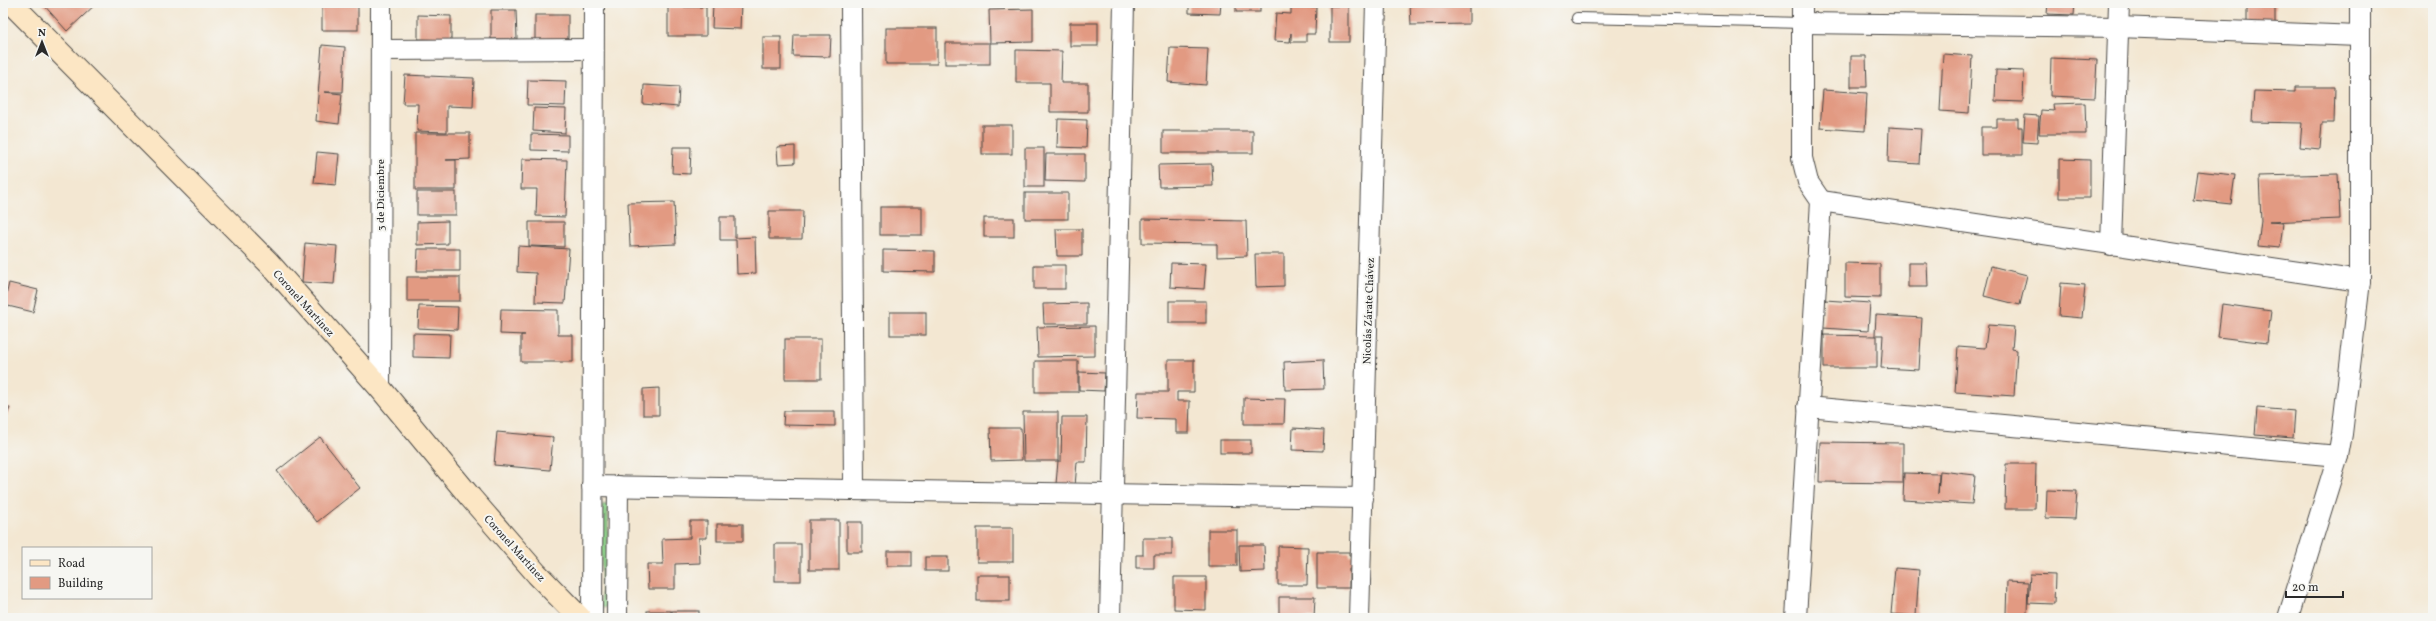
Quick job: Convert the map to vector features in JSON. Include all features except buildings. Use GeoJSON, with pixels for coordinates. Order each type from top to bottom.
{"type":"FeatureCollection","features":[{"type":"Feature","properties":{"kind":"main road","name":"Coronel Martínez"},"geometry":{"type":"LineString","coordinates":[[11,3],[269,263],[380,388],[471,498],[537,574],[580,618]]}},
{"type":"Feature","properties":{"kind":"street","name":"3 de Diciembre"},"geometry":{"type":"LineString","coordinates":[[380,388],[381,3]]}},
{"type":"Feature","properties":{"kind":"street"},"geometry":{"type":"LineString","coordinates":[[592,618],[594,3]]}},
{"type":"Feature","properties":{"kind":"street"},"geometry":{"type":"LineString","coordinates":[[851,3],[854,490]]}},
{"type":"Feature","properties":{"kind":"street"},"geometry":{"type":"LineString","coordinates":[[1110,618],[1124,3]]}},
{"type":"Feature","properties":{"kind":"street","name":"Nicolás Zárate Chávez"},"geometry":{"type":"LineString","coordinates":[[1359,618],[1376,3]]}},
{"type":"Feature","properties":{"kind":"street"},"geometry":{"type":"LineString","coordinates":[[1796,618],[1820,201],[1808,182],[1802,158],[1802,3]]}},
{"type":"Feature","properties":{"kind":"street"},"geometry":{"type":"LineString","coordinates":[[2111,245],[2119,3]]}},
{"type":"Feature","properties":{"kind":"street"},"geometry":{"type":"LineString","coordinates":[[2288,618],[2338,456],[2360,281],[2360,3]]}},
{"type":"Feature","properties":{"kind":"street"},"geometry":{"type":"LineString","coordinates":[[1802,23],[2118,27],[2359,36]]}},
{"type":"Feature","properties":{"kind":"street"},"geometry":{"type":"LineString","coordinates":[[380,50],[593,49]]}},
{"type":"Feature","properties":{"kind":"street"},"geometry":{"type":"LineString","coordinates":[[1820,201],[2360,281]]}},
{"type":"Feature","properties":{"kind":"street"},"geometry":{"type":"LineString","coordinates":[[1808,407],[2338,456]]}},
{"type":"Feature","properties":{"kind":"street"},"geometry":{"type":"LineString","coordinates":[[592,486],[1363,498]]}},
{"type":"Feature","properties":{"kind":"street"},"geometry":{"type":"LineString","coordinates":[[617,618],[618,486]]}},
{"type":"Feature","properties":{"kind":"lane"},"geometry":{"type":"LineString","coordinates":[[1577,18],[1802,23]]}},
{"type":"Feature","properties":{"kind":"green space"},"geometry":{"type":"Polygon","coordinates":[[[608,504],[608,606],[603,608],[601,606],[602,505],[608,504]]]}}]}
